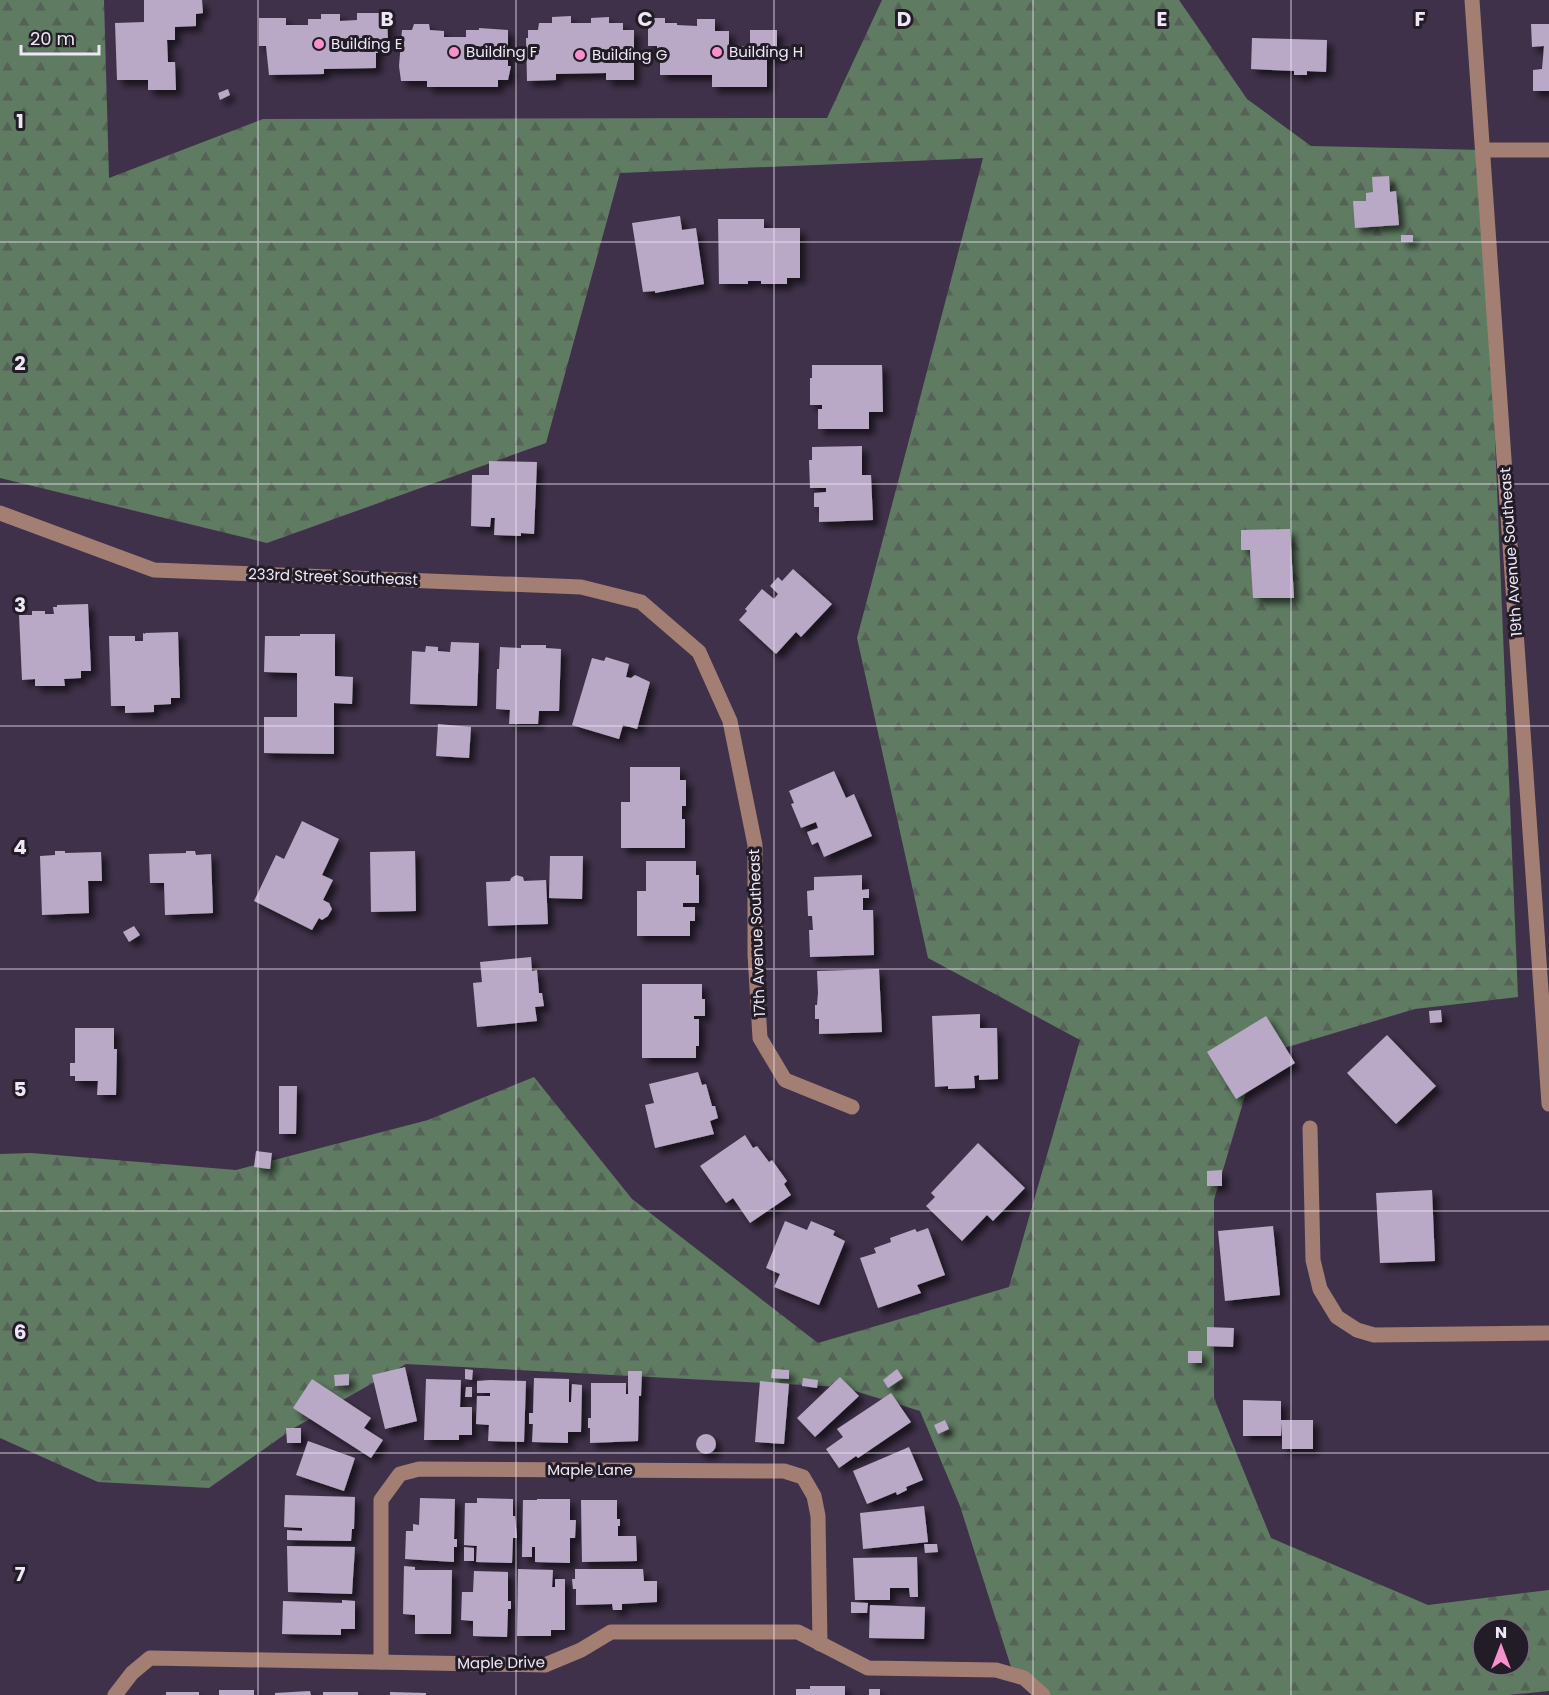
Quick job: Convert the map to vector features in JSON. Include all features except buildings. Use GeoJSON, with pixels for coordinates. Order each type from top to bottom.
{"type":"FeatureCollection","features":[{"type":"Feature","properties":{"kind":"street","name":"19th Avenue Southeast"},"geometry":{"type":"LineString","coordinates":[[1472,0],[1549,1104]]}},
{"type":"Feature","properties":{"kind":"street"},"geometry":{"type":"LineString","coordinates":[[1483,150],[1549,150]]}},
{"type":"Feature","properties":{"kind":"street","name":"233rd Street Southeast"},"geometry":{"type":"LineString","coordinates":[[0,513],[154,570],[582,587],[641,602],[666,625]]}},
{"type":"Feature","properties":{"kind":"street","name":"17th Avenue Southeast"},"geometry":{"type":"LineString","coordinates":[[666,625],[699,652],[730,721],[755,845],[755,954],[760,1038],[785,1080],[852,1107]]}},
{"type":"Feature","properties":{"kind":"street"},"geometry":{"type":"LineString","coordinates":[[1310,1128],[1313,1260],[1320,1288],[1336,1317],[1357,1329],[1374,1335],[1549,1333]]}},
{"type":"Feature","properties":{"kind":"street","name":"Maple Lane"},"geometry":{"type":"LineString","coordinates":[[381,1662],[381,1500],[400,1474],[419,1469],[784,1471],[802,1477],[814,1496],[818,1516],[820,1644]]}},
{"type":"Feature","properties":{"kind":"street","name":"Maple Drive"},"geometry":{"type":"LineString","coordinates":[[115,1695],[132,1673],[150,1658],[545,1665],[581,1650],[611,1632],[798,1632],[868,1668],[996,1670],[1024,1678],[1043,1695]]}},
{"type":"Feature","properties":{"kind":"green space"},"geometry":{"type":"Polygon","coordinates":[[[0,0],[104,0],[109,178],[263,119],[827,118],[882,0],[1179,0],[1247,99],[1311,146],[1483,150],[1518,997],[1415,1009],[1257,1056],[1214,1200],[1214,1398],[1271,1538],[1428,1605],[1549,1590],[1549,1691],[1507,1695],[1047,1695],[1011,1667],[960,1506],[920,1411],[842,1387],[406,1364],[294,1428],[209,1488],[98,1482],[0,1438],[0,1154],[31,1153],[236,1170],[428,1120],[534,1077],[632,1199],[818,1343],[1009,1287],[1080,1040],[928,958],[857,638],[983,158],[620,173],[546,443],[267,543],[0,478],[0,0]]]}},
{"type":"Feature","properties":{"kind":"place","name":"Building E"},"geometry":{"type":"Point","coordinates":[319,44]}},
{"type":"Feature","properties":{"kind":"place","name":"Building F"},"geometry":{"type":"Point","coordinates":[454,52]}},
{"type":"Feature","properties":{"kind":"place","name":"Building H"},"geometry":{"type":"Point","coordinates":[717,52]}},
{"type":"Feature","properties":{"kind":"place","name":"Building G"},"geometry":{"type":"Point","coordinates":[580,55]}}]}
